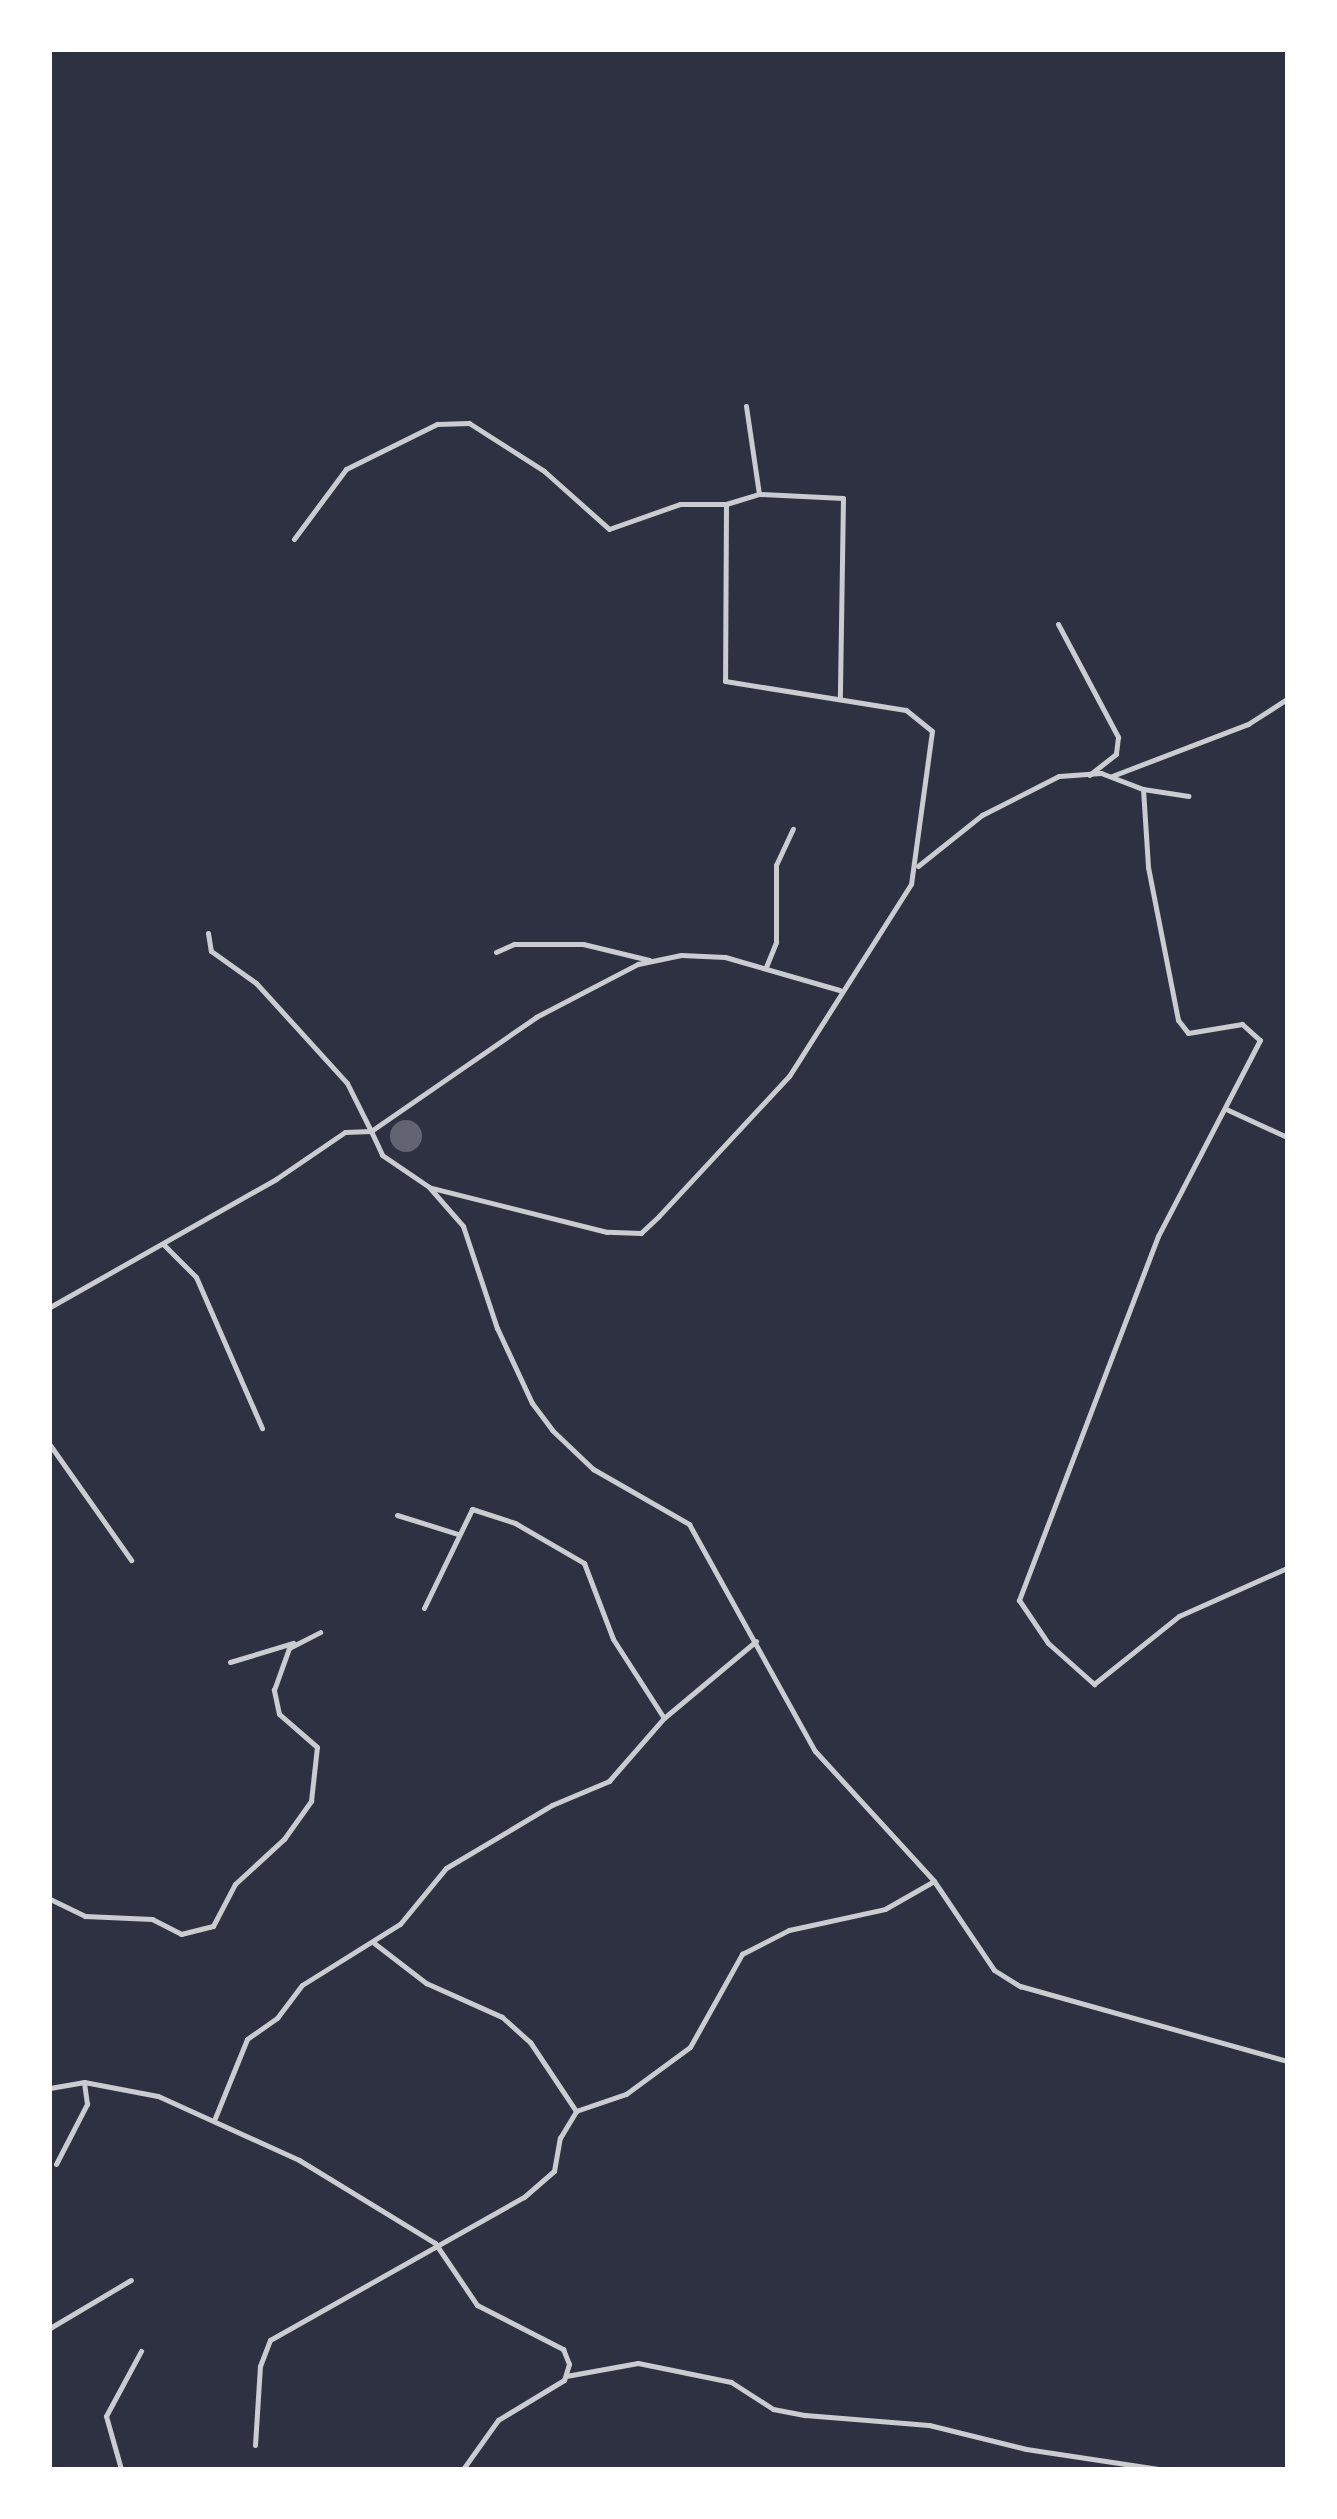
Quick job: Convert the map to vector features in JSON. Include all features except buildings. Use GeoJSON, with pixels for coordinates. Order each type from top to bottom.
{"type":"FeatureCollection","features":[{"type":"Feature","properties":{"kind":"street"},"geometry":{"type":"LineString","coordinates":[[746,406],[759,494]]}},
{"type":"Feature","properties":{"kind":"street"},"geometry":{"type":"LineString","coordinates":[[294,539],[336,475],[449,422],[470,423],[500,439],[610,529],[680,504],[726,504],[759,494],[843,498],[840,697]]}},
{"type":"Feature","properties":{"kind":"street"},"geometry":{"type":"LineString","coordinates":[[726,504],[725,680],[906,710],[931,727],[918,866]]}},
{"type":"Feature","properties":{"kind":"street"},"geometry":{"type":"LineString","coordinates":[[1058,624],[1118,737],[1116,754],[1086,776]]}},
{"type":"Feature","properties":{"kind":"street"},"geometry":{"type":"LineString","coordinates":[[429,1187],[607,1232],[641,1232],[789,1076],[918,866],[982,816],[1043,781],[1112,776],[1248,724],[1287,699]]}},
{"type":"Feature","properties":{"kind":"street"},"geometry":{"type":"LineString","coordinates":[[1112,776],[1143,790],[1188,796]]}},
{"type":"Feature","properties":{"kind":"street"},"geometry":{"type":"LineString","coordinates":[[1143,790],[1148,867],[1178,1020],[1188,1033],[1242,1024],[1260,1037],[1158,1236],[1019,1600],[1048,1643],[1094,1684],[1178,1616],[1287,1568]]}},
{"type":"Feature","properties":{"kind":"street"},"geometry":{"type":"LineString","coordinates":[[766,967],[776,942],[776,865],[793,829]]}},
{"type":"Feature","properties":{"kind":"street"},"geometry":{"type":"LineString","coordinates":[[208,933],[211,951],[256,983],[347,1083],[382,1155],[429,1187],[464,1226],[532,1403],[593,1469],[689,1524],[832,1774],[934,1881],[1006,1980],[1287,2061]]}},
{"type":"Feature","properties":{"kind":"street"},"geometry":{"type":"LineString","coordinates":[[496,952],[514,944],[582,944],[651,960],[713,956],[766,967],[839,990]]}},
{"type":"Feature","properties":{"kind":"street"},"geometry":{"type":"LineString","coordinates":[[50,1307],[164,1245],[345,1132],[371,1131],[566,998],[651,960]]}},
{"type":"Feature","properties":{"kind":"street"},"geometry":{"type":"LineString","coordinates":[[1226,1109],[1287,1137]]}},
{"type":"Feature","properties":{"kind":"street"},"geometry":{"type":"LineString","coordinates":[[164,1245],[196,1277],[262,1428]]}},
{"type":"Feature","properties":{"kind":"street"},"geometry":{"type":"LineString","coordinates":[[50,1445],[131,1560]]}},
{"type":"Feature","properties":{"kind":"street"},"geometry":{"type":"LineString","coordinates":[[424,1608],[470,1512],[480,1508],[582,1561],[628,1668],[664,1718]]}},
{"type":"Feature","properties":{"kind":"street"},"geometry":{"type":"LineString","coordinates":[[397,1515],[458,1534]]}},
{"type":"Feature","properties":{"kind":"street"},"geometry":{"type":"LineString","coordinates":[[230,1662],[320,1632]]}},
{"type":"Feature","properties":{"kind":"street"},"geometry":{"type":"LineString","coordinates":[[215,2118],[247,2038],[277,2018],[302,1985],[400,1924],[446,1868],[552,1805],[608,1781],[664,1718],[756,1641]]}},
{"type":"Feature","properties":{"kind":"street"},"geometry":{"type":"LineString","coordinates":[[50,1898],[72,1912],[152,1919],[184,1934],[213,1926],[235,1884],[284,1838],[312,1801],[317,1746],[279,1714],[274,1700],[280,1666],[296,1642]]}},
{"type":"Feature","properties":{"kind":"street"},"geometry":{"type":"LineString","coordinates":[[256,2446],[260,2366],[270,2340],[435,2243],[524,2197],[554,2171],[560,2138],[576,2112],[626,2094],[678,2059],[702,2031],[724,1976],[742,1954],[789,1930],[885,1908],[934,1881]]}},
{"type":"Feature","properties":{"kind":"street"},"geometry":{"type":"LineString","coordinates":[[374,1943],[413,1975],[502,2018],[530,2042],[576,2112]]}},
{"type":"Feature","properties":{"kind":"street"},"geometry":{"type":"LineString","coordinates":[[56,2164],[85,2110],[84,2082]]}},
{"type":"Feature","properties":{"kind":"street"},"geometry":{"type":"LineString","coordinates":[[50,2088],[84,2082],[158,2096],[215,2118],[435,2243],[477,2305],[563,2349],[566,2376]]}},
{"type":"Feature","properties":{"kind":"street"},"geometry":{"type":"LineString","coordinates":[[50,2328],[131,2280]]}},
{"type":"Feature","properties":{"kind":"street"},"geometry":{"type":"LineString","coordinates":[[121,2469],[106,2416],[141,2351]]}},
{"type":"Feature","properties":{"kind":"street"},"geometry":{"type":"LineString","coordinates":[[463,2469],[498,2420],[566,2376],[638,2363],[730,2382],[774,2409],[929,2424],[1026,2449],[1159,2469]]}}]}
